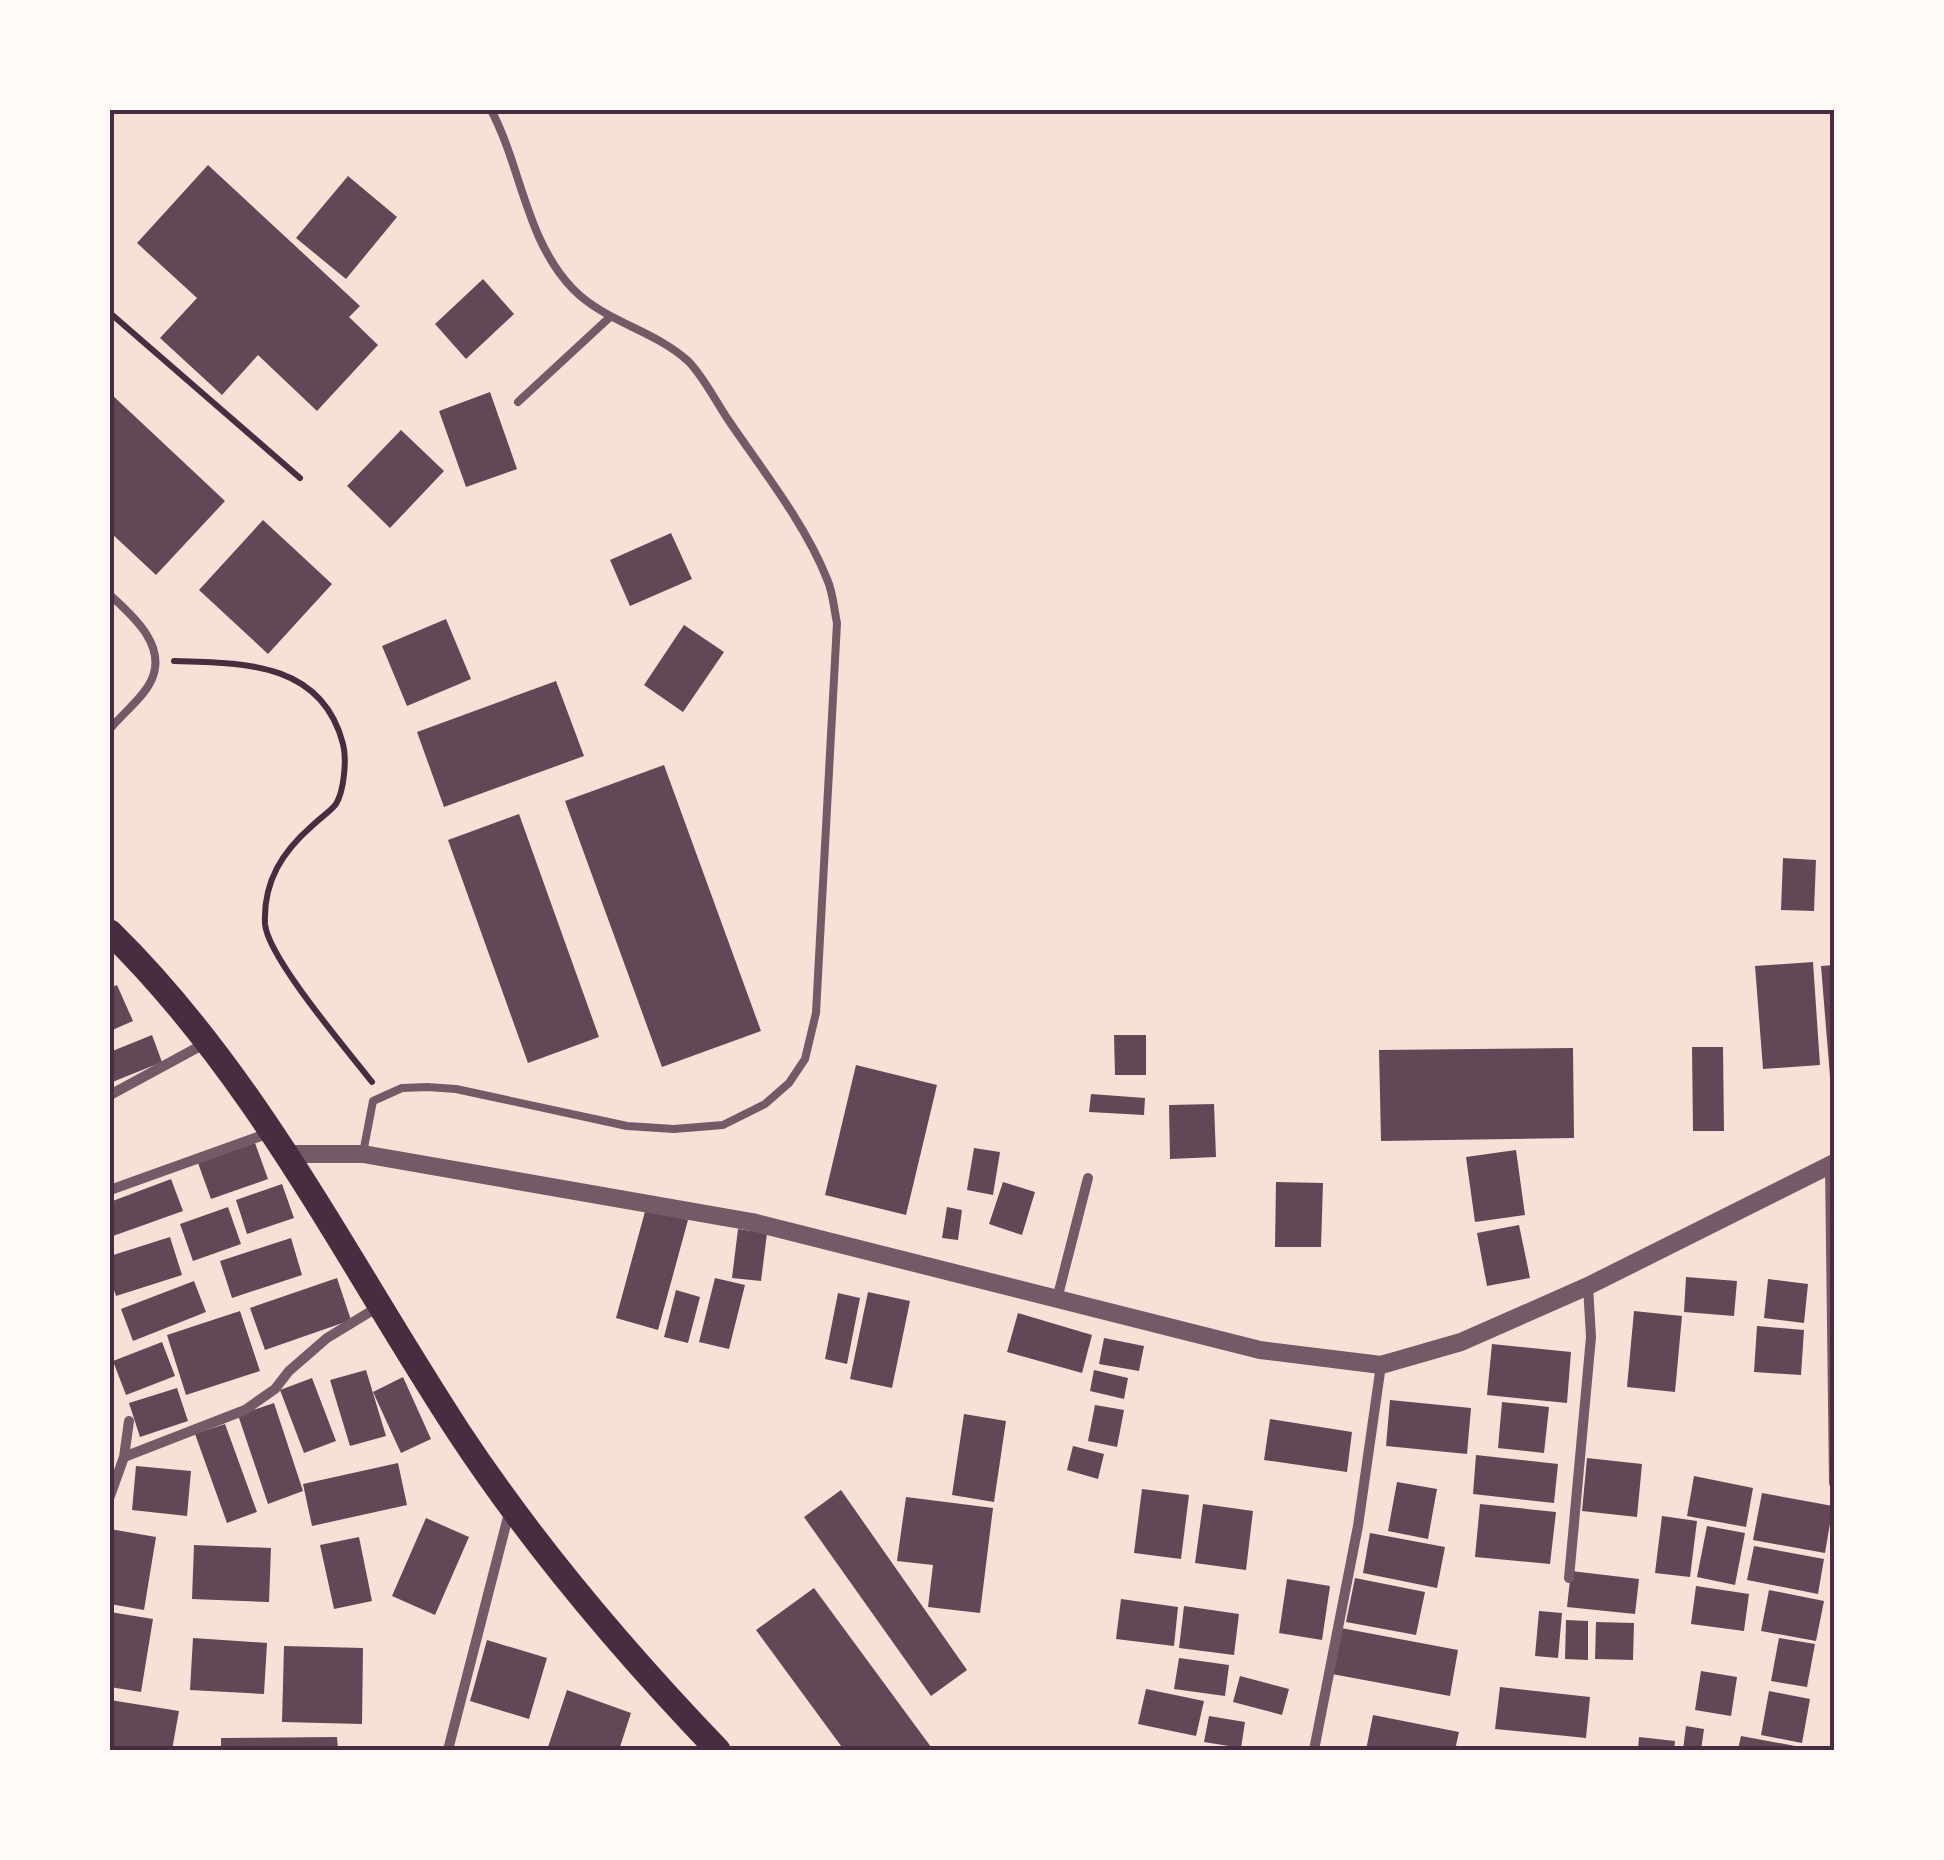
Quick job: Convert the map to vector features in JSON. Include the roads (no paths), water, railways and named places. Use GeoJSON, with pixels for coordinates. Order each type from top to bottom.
{"type":"FeatureCollection","features":[{"type":"Feature","properties":{"kind":"main road"},"geometry":{"type":"LineString","coordinates":[[110,932],[210,1042],[280,1143],[379,1307],[510,1508],[638,1667],[718,1750]]}},
{"type":"Feature","properties":{"kind":"street"},"geometry":{"type":"LineString","coordinates":[[110,1095],[210,1042]]}},
{"type":"Feature","properties":{"kind":"street"},"geometry":{"type":"LineString","coordinates":[[110,1190],[280,1143],[363,1154],[752,1222],[1260,1350],[1381,1365],[1461,1342],[1588,1286],[1832,1164],[1834,1483]]}},
{"type":"Feature","properties":{"kind":"street"},"geometry":{"type":"LineString","coordinates":[[1058,1299],[1088,1178]]}},
{"type":"Feature","properties":{"kind":"street"},"geometry":{"type":"LineString","coordinates":[[1568,1578],[1592,1337],[1588,1286]]}},
{"type":"Feature","properties":{"kind":"street"},"geometry":{"type":"LineString","coordinates":[[124,1457],[245,1410],[275,1389],[289,1371],[328,1338],[379,1307]]}},
{"type":"Feature","properties":{"kind":"street"},"geometry":{"type":"LineString","coordinates":[[1314,1750],[1358,1526],[1381,1365]]}},
{"type":"Feature","properties":{"kind":"street"},"geometry":{"type":"LineString","coordinates":[[110,1496],[124,1457],[129,1421]]}},
{"type":"Feature","properties":{"kind":"street"},"geometry":{"type":"LineString","coordinates":[[448,1750],[510,1508]]}},
{"type":"Feature","properties":{"kind":"lane"},"geometry":{"type":"LineString","coordinates":[[363,1154],[372,1100],[402,1088],[456,1089],[627,1126],[674,1129],[722,1125],[764,1104],[789,1084],[805,1059],[816,1013],[837,624],[828,580],[804,536],[690,363],[656,338],[610,317],[572,288],[539,238],[492,110]]}},
{"type":"Feature","properties":{"kind":"lane"},"geometry":{"type":"LineString","coordinates":[[518,402],[610,317]]}},
{"type":"Feature","properties":{"kind":"lane"},"geometry":{"type":"LineString","coordinates":[[110,595],[148,632],[155,660],[152,681],[110,728]]}}]}
